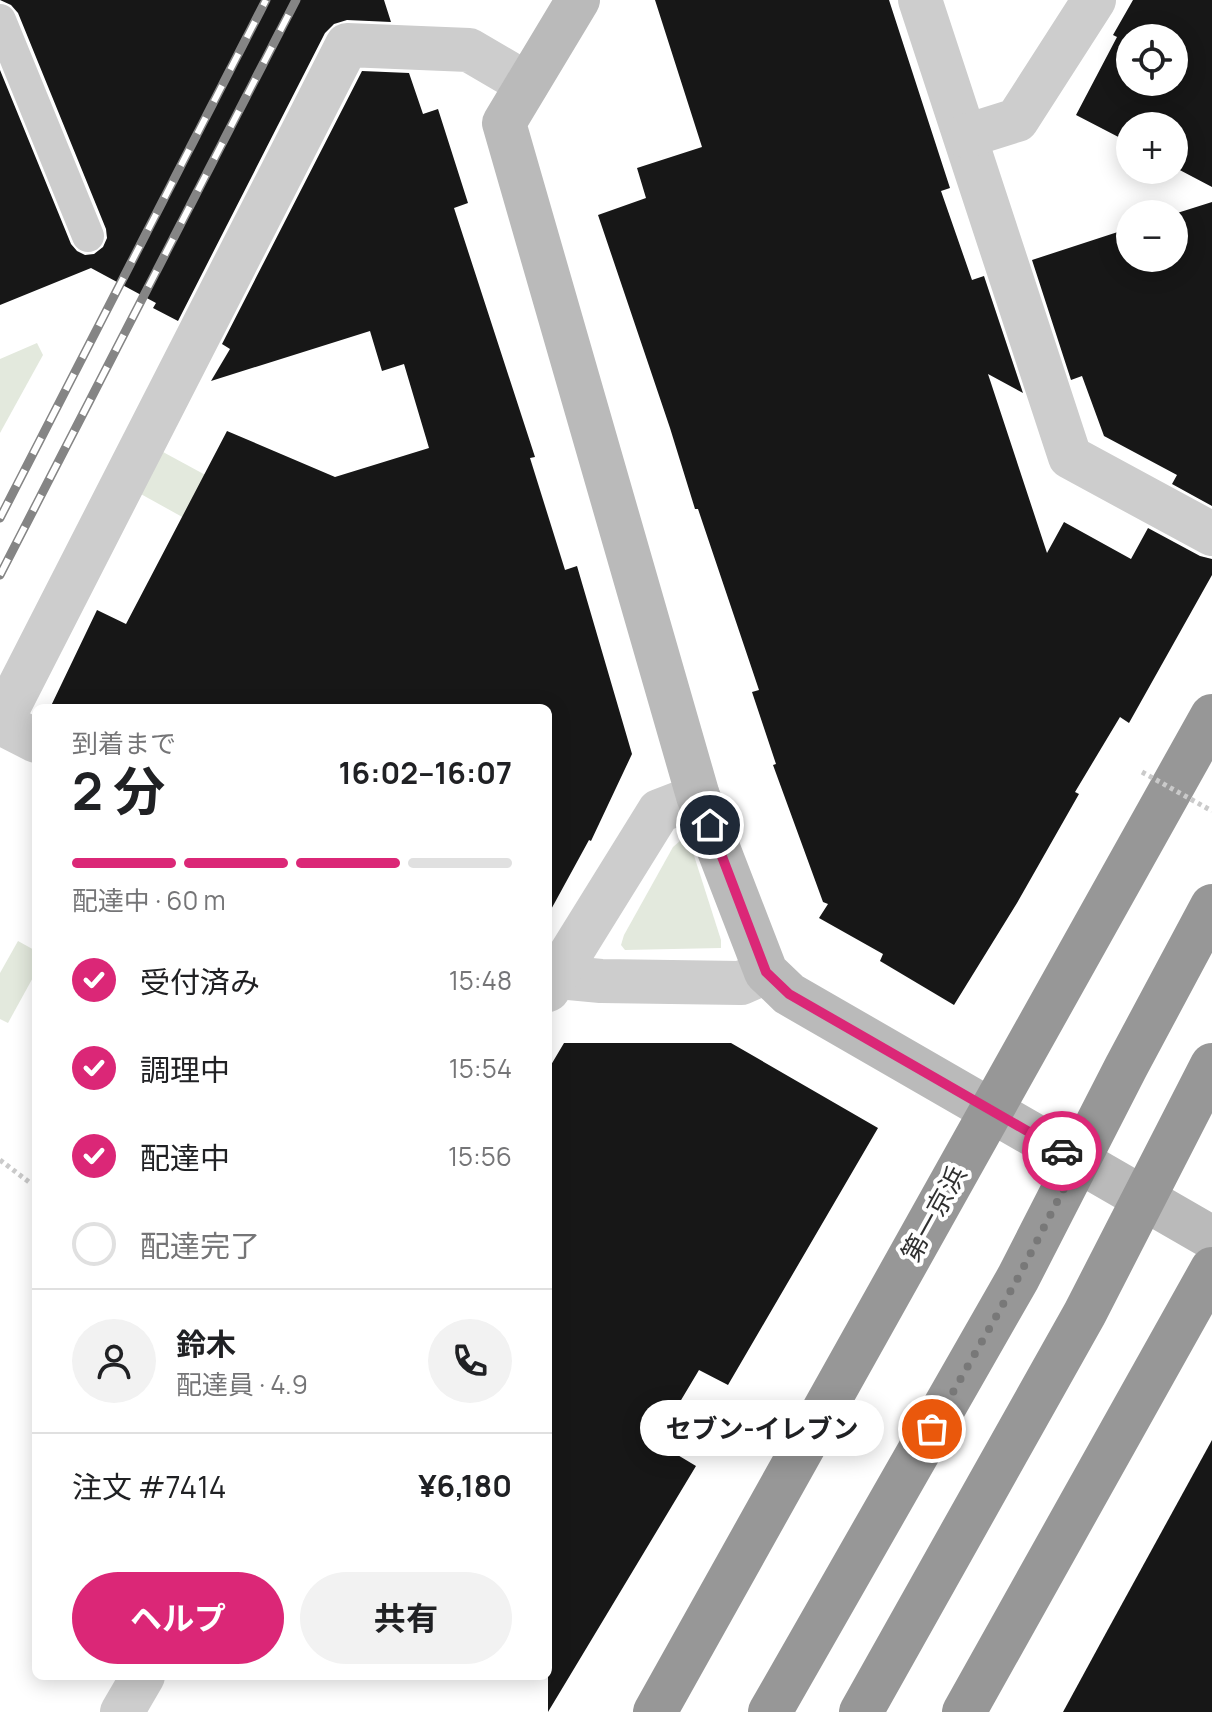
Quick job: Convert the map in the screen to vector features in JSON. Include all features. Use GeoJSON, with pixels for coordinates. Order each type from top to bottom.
{"type":"FeatureCollection","features":[{"type":"Feature","properties":{"kind":"highway","name":"第一京浜"},"geometry":{"type":"LineString","coordinates":[[655,1712],[1212,716]]}},
{"type":"Feature","properties":{"kind":"highway"},"geometry":{"type":"LineString","coordinates":[[770,1712],[1018,1278],[1212,906]]}},
{"type":"Feature","properties":{"kind":"highway"},"geometry":{"type":"LineString","coordinates":[[861,1712],[1085,1313],[1212,1065]]}},
{"type":"Feature","properties":{"kind":"highway"},"geometry":{"type":"LineString","coordinates":[[964,1712],[1212,1269]]}},
{"type":"Feature","properties":{"kind":"street"},"geometry":{"type":"LineString","coordinates":[[578,0],[504,123],[698,796],[766,972],[789,994],[1212,1238]]}},
{"type":"Feature","properties":{"kind":"street"},"geometry":{"type":"LineString","coordinates":[[920,0],[1070,457],[1212,534]]}},
{"type":"Feature","properties":{"kind":"street"},"geometry":{"type":"LineString","coordinates":[[966,136],[1017,120],[1094,0]]}},
{"type":"Feature","properties":{"kind":"street"},"geometry":{"type":"LineString","coordinates":[[32,739],[0,723],[347,45],[469,50],[527,84]]}},
{"type":"Feature","properties":{"kind":"street"},"geometry":{"type":"LineString","coordinates":[[552,979],[659,811],[698,796]]}},
{"type":"Feature","properties":{"kind":"street"},"geometry":{"type":"LineString","coordinates":[[552,981],[741,983],[766,972]]}},
{"type":"Feature","properties":{"kind":"street"},"geometry":{"type":"LineString","coordinates":[[122,1712],[141,1680]]}},
{"type":"Feature","properties":{"kind":"lane"},"geometry":{"type":"LineString","coordinates":[[0,20],[88,236]]}},
{"type":"Feature","properties":{"kind":"path"},"geometry":{"type":"LineString","coordinates":[[1142,772],[1212,811]]}},
{"type":"Feature","properties":{"kind":"path"},"geometry":{"type":"LineString","coordinates":[[0,1160],[29,1182]]}},
{"type":"Feature","properties":{"kind":"shaded area"},"geometry":{"type":"Polygon","coordinates":[[[37,343],[43,355],[0,433],[0,359],[37,343]]]}},
{"type":"Feature","properties":{"kind":"shaded area"},"geometry":{"type":"Polygon","coordinates":[[[163,452],[246,497],[222,539],[139,493],[163,452]]]}},
{"type":"Feature","properties":{"kind":"shaded area"},"geometry":{"type":"Polygon","coordinates":[[[687,840],[721,940],[721,948],[625,950],[621,945],[624,935],[673,847],[687,840]]]}},
{"type":"Feature","properties":{"kind":"shaded area"},"geometry":{"type":"Polygon","coordinates":[[[18,941],[32,949],[32,979],[8,1023],[0,1019],[0,973],[18,941]]]}},
{"type":"Feature","properties":{"kind":"building"},"geometry":{"type":"Polygon","coordinates":[[[0,0],[384,0],[391,22],[347,20],[334,24],[325,33],[178,321],[153,308],[156,303],[91,268],[0,305],[0,70],[71,244],[85,255],[94,254],[103,247],[107,238],[18,13],[0,0]]]}},
{"type":"Feature","properties":{"kind":"building"},"geometry":{"type":"Polygon","coordinates":[[[655,0],[889,0],[950,188],[941,191],[972,280],[984,276],[1023,393],[988,374],[1047,553],[1064,522],[1131,559],[1148,528],[1200,556],[1212,559],[1212,575],[1129,723],[1120,717],[1075,792],[1079,794],[1017,903],[954,1005],[880,961],[883,954],[819,918],[828,904],[823,902],[773,765],[776,764],[752,692],[759,690],[698,509],[695,509],[598,215],[646,198],[637,168],[702,147],[655,0]]]}},
{"type":"Feature","properties":{"kind":"building"},"geometry":{"type":"Polygon","coordinates":[[[1133,0],[1212,0],[1212,187],[1188,174],[1188,112],[1116,112],[1116,136],[1076,115],[1116,39],[1116,96],[1188,96],[1188,24],[1119,24],[1133,0]]]}},
{"type":"Feature","properties":{"kind":"building"},"geometry":{"type":"Polygon","coordinates":[[[362,71],[409,73],[423,114],[438,109],[468,203],[454,208],[535,457],[530,458],[565,570],[577,566],[632,754],[591,841],[552,908],[552,704],[52,704],[97,610],[126,624],[227,431],[335,477],[429,448],[404,364],[382,371],[370,331],[211,381],[230,349],[222,344],[362,71]]]}},
{"type":"Feature","properties":{"kind":"building"},"geometry":{"type":"Polygon","coordinates":[[[1212,202],[1212,506],[1172,484],[1177,475],[1104,436],[1082,376],[1071,380],[1032,260],[1116,233],[1116,272],[1188,272],[1188,210],[1212,202]]]}},
{"type":"Feature","properties":{"kind":"building"},"geometry":{"type":"Polygon","coordinates":[[[564,1043],[731,1043],[878,1128],[728,1385],[699,1370],[656,1442],[696,1466],[548,1712],[548,1680],[552,1680],[552,1063],[564,1043]]]}},
{"type":"Feature","properties":{"kind":"building"},"geometry":{"type":"Polygon","coordinates":[[[1212,1440],[1212,1712],[1063,1712],[1106,1633],[1212,1440]]]}},
{"type":"Feature","properties":{"kind":"railway"},"geometry":{"type":"LineString","coordinates":[[0,518],[266,0]]}},
{"type":"Feature","properties":{"kind":"railway"},"geometry":{"type":"LineString","coordinates":[[0,575],[296,0]]}},
{"type":"Feature","properties":{"kind":"way so far"},"geometry":{"type":"LineString","coordinates":[[932,1429],[1018,1278],[1078,1161],[1062,1151]]}},
{"type":"Feature","properties":{"kind":"place","name":"セブン-イレブン"},"geometry":{"type":"Point","coordinates":[932,1429]}},
{"type":"Feature","properties":{"kind":"route"},"geometry":{"type":"LineString","coordinates":[[710,825],[766,972],[789,994],[1062,1151]]}}]}
